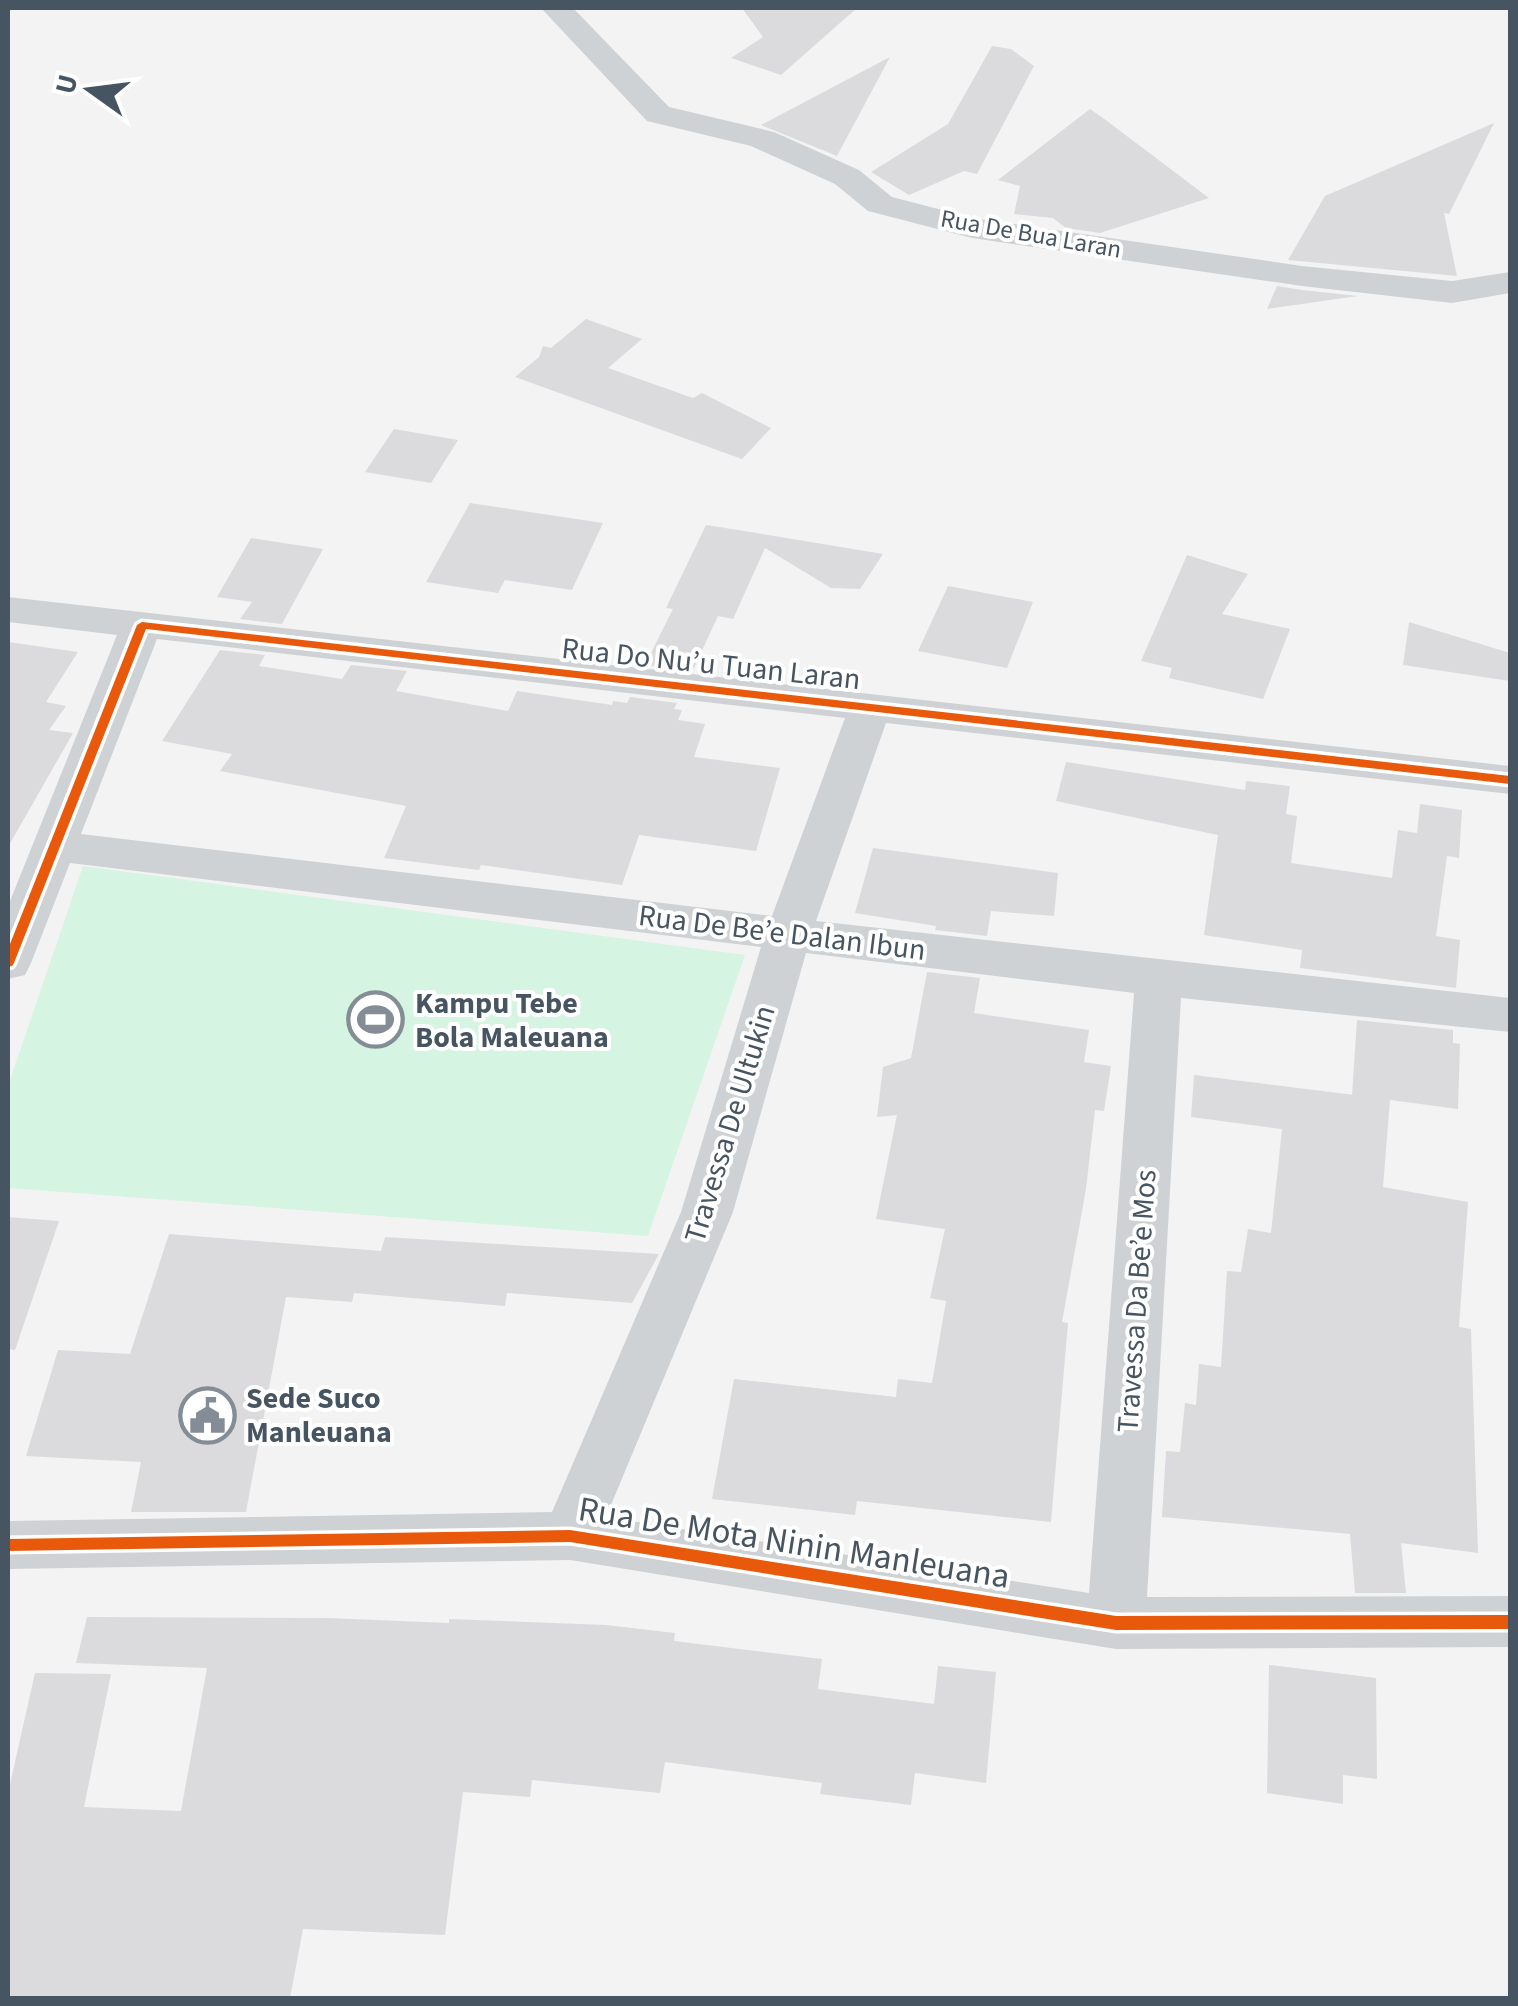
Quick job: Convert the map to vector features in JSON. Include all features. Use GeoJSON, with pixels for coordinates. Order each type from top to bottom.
{"type":"FeatureCollection","features":[{"type":"Feature","properties":{"kind":"street","name":"Rua De Bua Laran"},"geometry":{"type":"LineString","coordinates":[[556,8],[658,114],[762,139],[847,177],[880,204],[972,228],[1302,276],[1452,292],[1510,283]]}},
{"type":"Feature","properties":{"kind":"street","name":"Rua Do Nu’u Tuan Laran"},"geometry":{"type":"LineString","coordinates":[[8,610],[1510,780]]}},
{"type":"Feature","properties":{"kind":"street"},"geometry":{"type":"LineString","coordinates":[[8,963],[142,626]]}},
{"type":"Feature","properties":{"kind":"street","name":"Travessa De Ultukin"},"geometry":{"type":"LineString","coordinates":[[570,1536],[707,1212],[789,933],[870,705]]}},
{"type":"Feature","properties":{"kind":"street","name":"Rua De Be’e Dalan Ibun"},"geometry":{"type":"LineString","coordinates":[[53,846],[1158,979],[1510,1015]]}},
{"type":"Feature","properties":{"kind":"street","name":"Travessa Da Be’e Mos"},"geometry":{"type":"LineString","coordinates":[[1116,1623],[1158,979]]}},
{"type":"Feature","properties":{"kind":"street","name":"Rua De Mota Ninin Manleuana"},"geometry":{"type":"LineString","coordinates":[[8,1545],[570,1536],[1116,1623],[1510,1622]]}},
{"type":"Feature","properties":{"kind":"green space","name":"Kampu Tebe Bola Maleuana"},"geometry":{"type":"Polygon","coordinates":[[[83,866],[745,955],[648,1236],[8,1188],[8,1086],[83,866]]]}},
{"type":"Feature","properties":{"kind":"building"},"geometry":{"type":"Polygon","coordinates":[[[742,8],[857,8],[781,75],[731,58],[763,37],[742,8]]]}},
{"type":"Feature","properties":{"kind":"building"},"geometry":{"type":"Polygon","coordinates":[[[992,46],[1011,49],[1034,66],[977,174],[964,171],[909,195],[871,172],[948,124],[992,46]]]}},
{"type":"Feature","properties":{"kind":"building"},"geometry":{"type":"Polygon","coordinates":[[[890,57],[837,156],[761,125],[890,57]]]}},
{"type":"Feature","properties":{"kind":"building"},"geometry":{"type":"Polygon","coordinates":[[[1090,109],[1209,198],[1100,233],[1066,228],[1053,218],[1014,214],[1020,186],[998,180],[1090,109]]]}},
{"type":"Feature","properties":{"kind":"building"},"geometry":{"type":"Polygon","coordinates":[[[1494,123],[1449,214],[1444,213],[1457,276],[1288,260],[1325,196],[1494,123]]]}},
{"type":"Feature","properties":{"kind":"building"},"geometry":{"type":"Polygon","coordinates":[[[1277,286],[1302,290],[1358,296],[1267,309],[1277,286]]]}},
{"type":"Feature","properties":{"kind":"building"},"geometry":{"type":"Polygon","coordinates":[[[586,319],[642,339],[608,368],[693,398],[702,393],[771,428],[742,459],[515,377],[539,357],[543,346],[551,348],[586,319]]]}},
{"type":"Feature","properties":{"kind":"building"},"geometry":{"type":"Polygon","coordinates":[[[394,429],[458,440],[431,483],[365,472],[394,429]]]}},
{"type":"Feature","properties":{"kind":"building"},"geometry":{"type":"Polygon","coordinates":[[[470,503],[603,523],[572,590],[505,580],[498,593],[426,582],[470,503]]]}},
{"type":"Feature","properties":{"kind":"building"},"geometry":{"type":"Polygon","coordinates":[[[706,525],[883,554],[860,589],[831,588],[765,548],[733,619],[718,616],[693,670],[645,665],[673,609],[666,608],[706,525]]]}},
{"type":"Feature","properties":{"kind":"building"},"geometry":{"type":"Polygon","coordinates":[[[251,538],[323,549],[282,624],[240,619],[252,602],[217,597],[251,538]]]}},
{"type":"Feature","properties":{"kind":"building"},"geometry":{"type":"Polygon","coordinates":[[[1187,555],[1248,574],[1222,614],[1290,629],[1263,699],[1169,678],[1172,668],[1141,661],[1187,555]]]}},
{"type":"Feature","properties":{"kind":"building"},"geometry":{"type":"Polygon","coordinates":[[[948,586],[1033,602],[1007,668],[918,651],[948,586]]]}},
{"type":"Feature","properties":{"kind":"building"},"geometry":{"type":"Polygon","coordinates":[[[1409,622],[1510,653],[1510,681],[1403,665],[1409,622]]]}},
{"type":"Feature","properties":{"kind":"building"},"geometry":{"type":"Polygon","coordinates":[[[8,642],[78,652],[46,702],[66,706],[49,730],[73,733],[8,847],[8,642]]]}},
{"type":"Feature","properties":{"kind":"building"},"geometry":{"type":"Polygon","coordinates":[[[220,650],[265,655],[259,666],[342,679],[351,665],[407,671],[396,691],[508,711],[517,691],[612,705],[613,701],[627,703],[630,697],[677,703],[674,709],[682,710],[678,720],[705,724],[694,757],[780,768],[756,851],[639,835],[622,885],[481,865],[479,870],[384,858],[406,806],[220,771],[232,754],[162,741],[220,650]]]}},
{"type":"Feature","properties":{"kind":"building"},"geometry":{"type":"Polygon","coordinates":[[[1066,762],[1245,790],[1246,781],[1290,786],[1286,814],[1297,816],[1291,863],[1392,878],[1398,830],[1417,833],[1420,804],[1462,810],[1459,858],[1447,856],[1436,936],[1460,940],[1456,988],[1300,968],[1302,950],[1204,935],[1218,835],[1056,801],[1066,762]]]}},
{"type":"Feature","properties":{"kind":"building"},"geometry":{"type":"Polygon","coordinates":[[[873,848],[1058,873],[1054,916],[991,911],[987,936],[935,930],[936,926],[855,913],[873,848]]]}},
{"type":"Feature","properties":{"kind":"building"},"geometry":{"type":"Polygon","coordinates":[[[927,972],[980,978],[974,1013],[1089,1030],[1084,1062],[1111,1066],[1104,1111],[1095,1110],[1086,1189],[1062,1322],[1068,1323],[1051,1522],[857,1501],[855,1515],[712,1499],[734,1379],[896,1397],[898,1379],[932,1383],[946,1301],[930,1298],[945,1229],[876,1219],[897,1115],[877,1117],[883,1067],[911,1058],[927,972]]]}},
{"type":"Feature","properties":{"kind":"building"},"geometry":{"type":"Polygon","coordinates":[[[1357,1020],[1453,1030],[1453,1043],[1460,1044],[1458,1109],[1390,1100],[1383,1187],[1468,1202],[1459,1327],[1471,1329],[1478,1553],[1401,1543],[1406,1593],[1355,1593],[1350,1534],[1162,1517],[1166,1451],[1180,1452],[1185,1403],[1196,1405],[1199,1364],[1221,1367],[1227,1271],[1241,1272],[1248,1229],[1271,1233],[1282,1129],[1191,1117],[1194,1075],[1352,1095],[1357,1020]]]}},
{"type":"Feature","properties":{"kind":"building"},"geometry":{"type":"Polygon","coordinates":[[[8,1217],[59,1221],[15,1350],[8,1349],[8,1217]]]}},
{"type":"Feature","properties":{"kind":"building"},"geometry":{"type":"Polygon","coordinates":[[[169,1234],[381,1251],[385,1237],[659,1254],[632,1303],[507,1293],[505,1306],[354,1293],[352,1302],[286,1297],[246,1512],[131,1512],[141,1462],[26,1456],[58,1350],[130,1354],[169,1234]]]}},
{"type":"Feature","properties":{"kind":"building"},"geometry":{"type":"Polygon","coordinates":[[[87,1617],[449,1623],[449,1619],[606,1625],[675,1633],[674,1641],[822,1659],[818,1689],[934,1704],[938,1666],[996,1672],[986,1783],[915,1773],[911,1805],[820,1794],[822,1783],[665,1762],[660,1793],[532,1780],[530,1797],[463,1792],[445,1935],[303,1929],[290,1998],[8,1998],[8,1793],[35,1673],[111,1674],[84,1807],[181,1811],[207,1668],[76,1663],[87,1617]]]}},
{"type":"Feature","properties":{"kind":"building"},"geometry":{"type":"Polygon","coordinates":[[[1269,1665],[1376,1678],[1377,1779],[1343,1775],[1343,1804],[1267,1793],[1269,1665]]]}},
{"type":"Feature","properties":{"kind":"cycle path"},"geometry":{"type":"LineString","coordinates":[[8,963],[142,625],[1510,780]]}},
{"type":"Feature","properties":{"kind":"cycle path"},"geometry":{"type":"LineString","coordinates":[[8,1545],[570,1536],[1116,1623],[1510,1622]]}},
{"type":"Feature","properties":{"kind":"place","name":"Kampu Tebe Bola Maleuana"},"geometry":{"type":"Point","coordinates":[376,1020]}},
{"type":"Feature","properties":{"kind":"place","name":"Sede Suco Manleuana"},"geometry":{"type":"Point","coordinates":[207,1415]}}]}
